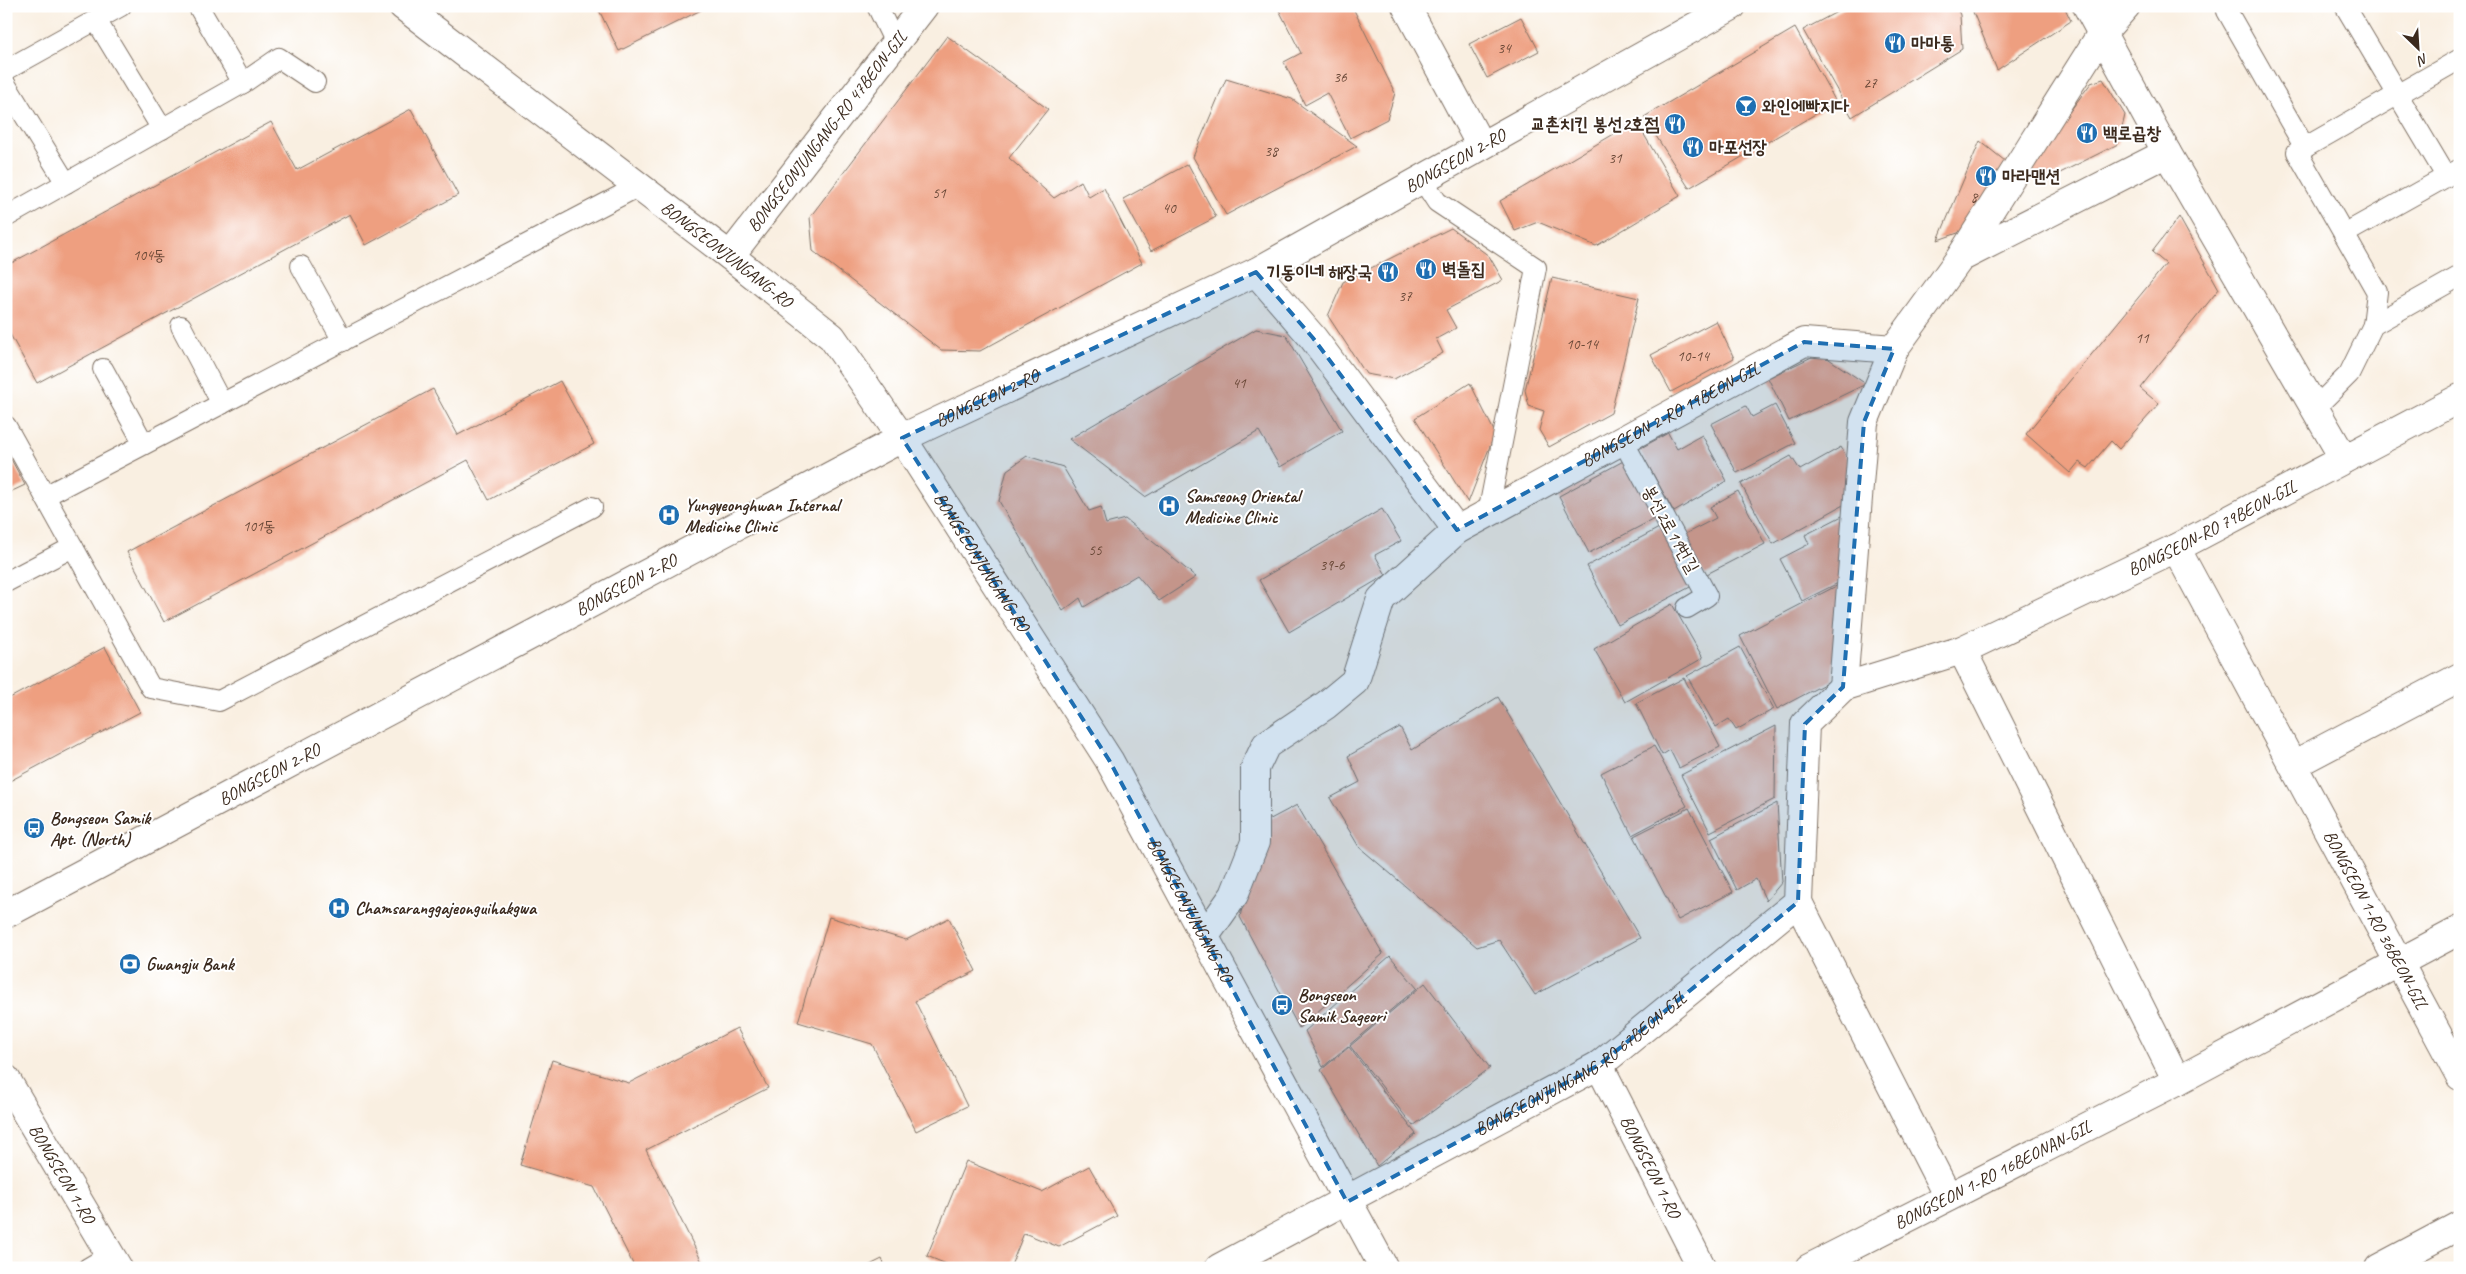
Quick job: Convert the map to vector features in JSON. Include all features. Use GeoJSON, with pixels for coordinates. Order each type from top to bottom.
{"type":"FeatureCollection","features":[{"type":"Feature","properties":{"kind":"street","name":"BONGSEONJUNGANG-RO"},"geometry":{"type":"LineString","coordinates":[[403,6],[730,256],[832,337],[902,438],[1110,760],[1384,1268]]}},
{"type":"Feature","properties":{"kind":"street","name":"BONGSEONJUNGANG-RO 47BEON-GIL"},"geometry":{"type":"LineString","coordinates":[[730,256],[924,6]]}},
{"type":"Feature","properties":{"kind":"street","name":"BONGSEON 2-RO"},"geometry":{"type":"LineString","coordinates":[[6,914],[902,438],[1256,272],[1732,6]]}},
{"type":"Feature","properties":{"kind":"street"},"geometry":{"type":"LineString","coordinates":[[2087,6],[2166,153],[2344,459]]}},
{"type":"Feature","properties":{"kind":"street"},"geometry":{"type":"LineString","coordinates":[[1948,1197],[1798,902],[1805,724],[1843,687],[1864,422],[1894,349],[1960,258],[2102,34],[2126,6]]}},
{"type":"Feature","properties":{"kind":"street"},"geometry":{"type":"LineString","coordinates":[[1410,7],[1481,146]]}},
{"type":"Feature","properties":{"kind":"street"},"geometry":{"type":"LineString","coordinates":[[1960,258],[2166,153]]}},
{"type":"Feature","properties":{"kind":"street"},"geometry":{"type":"LineString","coordinates":[[1256,272],[1314,338],[1458,530]]}},
{"type":"Feature","properties":{"kind":"street","name":"BONGSEON 2-RO 19BEON-GIL"},"geometry":{"type":"LineString","coordinates":[[1205,936],[1234,895],[1255,842],[1255,768],[1266,745],[1326,705],[1355,681],[1381,599],[1458,530],[1804,342],[1894,349]]}},
{"type":"Feature","properties":{"kind":"street","name":"BONGSEON-RO 79BEON-GIL"},"geometry":{"type":"LineString","coordinates":[[1843,687],[1962,650],[2176,548],[2460,398]]}},
{"type":"Feature","properties":{"kind":"street","name":"BONGSEON 1-RO 36BEON-GIL"},"geometry":{"type":"LineString","coordinates":[[2176,548],[2460,1076]]}},
{"type":"Feature","properties":{"kind":"street"},"geometry":{"type":"LineString","coordinates":[[1962,650],[2177,1081]]}},
{"type":"Feature","properties":{"kind":"street"},"geometry":{"type":"LineString","coordinates":[[2293,765],[2460,676]]}},
{"type":"Feature","properties":{"kind":"street","name":"BONGSEONJUNGANG-RO 67BEON-GIL"},"geometry":{"type":"LineString","coordinates":[[1347,1202],[1599,1065],[1798,902]]}},
{"type":"Feature","properties":{"kind":"street","name":"BONGSEON 1-RO 16BEONAN-GIL"},"geometry":{"type":"LineString","coordinates":[[1809,1268],[2177,1081],[2460,930]]}},
{"type":"Feature","properties":{"kind":"street","name":"BONGSEON 1-RO"},"geometry":{"type":"LineString","coordinates":[[1599,1065],[1702,1268]]}},
{"type":"Feature","properties":{"kind":"street","name":"BONGSEON 1-RO"},"geometry":{"type":"LineString","coordinates":[[6,1079],[105,1263]]}},
{"type":"Feature","properties":{"kind":"street"},"geometry":{"type":"LineString","coordinates":[[1219,1268],[1347,1202]]}},
{"type":"Feature","properties":{"kind":"street"},"geometry":{"type":"LineString","coordinates":[[2379,1268],[2460,1225]]}},
{"type":"Feature","properties":{"kind":"lane"},"geometry":{"type":"LineString","coordinates":[[6,70],[121,6]]}},
{"type":"Feature","properties":{"kind":"lane"},"geometry":{"type":"LineString","coordinates":[[198,6],[243,83]]}},
{"type":"Feature","properties":{"kind":"lane"},"geometry":{"type":"LineString","coordinates":[[877,6],[896,43]]}},
{"type":"Feature","properties":{"kind":"lane"},"geometry":{"type":"LineString","coordinates":[[2229,6],[2227,11],[2306,148]]}},
{"type":"Feature","properties":{"kind":"lane"},"geometry":{"type":"LineString","coordinates":[[2344,234],[2453,173],[2399,94],[2345,6]]}},
{"type":"Feature","properties":{"kind":"lane"},"geometry":{"type":"LineString","coordinates":[[96,20],[162,129]]}},
{"type":"Feature","properties":{"kind":"lane"},"geometry":{"type":"LineString","coordinates":[[6,217],[243,83],[279,58],[316,82]]}},
{"type":"Feature","properties":{"kind":"lane"},"geometry":{"type":"LineString","coordinates":[[2314,409],[2349,374],[2373,325],[2377,292],[2297,152],[2460,60]]}},
{"type":"Feature","properties":{"kind":"lane"},"geometry":{"type":"LineString","coordinates":[[6,85],[66,183]]}},
{"type":"Feature","properties":{"kind":"lane"},"geometry":{"type":"LineString","coordinates":[[1422,179],[1436,202],[1536,268],[1488,514]]}},
{"type":"Feature","properties":{"kind":"lane"},"geometry":{"type":"LineString","coordinates":[[45,496],[639,186]]}},
{"type":"Feature","properties":{"kind":"lane"},"geometry":{"type":"LineString","coordinates":[[301,266],[343,341]]}},
{"type":"Feature","properties":{"kind":"lane"},"geometry":{"type":"LineString","coordinates":[[2373,325],[2460,276]]}},
{"type":"Feature","properties":{"kind":"lane"},"geometry":{"type":"LineString","coordinates":[[181,326],[222,404]]}},
{"type":"Feature","properties":{"kind":"lane"},"geometry":{"type":"LineString","coordinates":[[104,369],[144,444]]}},
{"type":"Feature","properties":{"kind":"lane"},"geometry":{"type":"LineString","coordinates":[[6,426],[151,688],[219,701],[592,507]]}},
{"type":"Feature","properties":{"kind":"lane","name":"봉선2로19번길"},"geometry":{"type":"LineString","coordinates":[[1623,441],[1707,596],[1687,608]]}},
{"type":"Feature","properties":{"kind":"lane"},"geometry":{"type":"LineString","coordinates":[[6,582],[73,547]]}},
{"type":"Feature","properties":{"kind":"highlighted area"},"geometry":{"type":"Polygon","coordinates":[[[1256,272],[1313,338],[1457,530],[1804,342],[1894,349],[1864,422],[1843,687],[1805,724],[1798,902],[1599,1065],[1347,1202],[1109,760],[902,438],[1256,272]]]}},
{"type":"Feature","properties":{"kind":"building"},"geometry":{"type":"Polygon","coordinates":[[[597,6],[709,6],[619,51],[597,6]]]}},
{"type":"Feature","properties":{"kind":"building"},"geometry":{"type":"Polygon","coordinates":[[[1277,6],[1352,6],[1395,93],[1387,119],[1350,138],[1327,93],[1305,105],[1284,62],[1301,53],[1277,6]]]}},
{"type":"Feature","properties":{"kind":"building"},"geometry":{"type":"Polygon","coordinates":[[[1848,6],[1956,6],[1960,15],[1962,49],[1852,117],[1803,30],[1848,6]]]}},
{"type":"Feature","properties":{"kind":"building"},"geometry":{"type":"Polygon","coordinates":[[[1980,6],[2064,6],[2071,21],[1997,70],[1973,12],[1980,6]]]}},
{"type":"Feature","properties":{"kind":"building"},"geometry":{"type":"Polygon","coordinates":[[[1521,17],[1539,51],[1487,78],[1469,44],[1521,17]]]}},
{"type":"Feature","properties":{"kind":"building"},"geometry":{"type":"Polygon","coordinates":[[[1795,28],[1836,102],[1689,188],[1644,117],[1795,28]]]}},
{"type":"Feature","properties":{"kind":"building"},"geometry":{"type":"Polygon","coordinates":[[[947,36],[1048,109],[1009,158],[1054,198],[1081,181],[1089,197],[1104,188],[1142,263],[980,351],[941,350],[813,251],[810,217],[947,36]]]}},
{"type":"Feature","properties":{"kind":"building"},"geometry":{"type":"Polygon","coordinates":[[[1226,79],[1292,99],[1357,146],[1226,215],[1193,157],[1226,79]]]}},
{"type":"Feature","properties":{"kind":"building"},"geometry":{"type":"Polygon","coordinates":[[[2103,79],[2125,115],[2118,144],[2040,183],[2030,165],[2091,83],[2103,79]]]}},
{"type":"Feature","properties":{"kind":"building"},"geometry":{"type":"Polygon","coordinates":[[[411,109],[458,195],[366,245],[350,214],[37,383],[6,327],[6,266],[271,122],[297,170],[411,109]]]}},
{"type":"Feature","properties":{"kind":"building"},"geometry":{"type":"Polygon","coordinates":[[[1636,121],[1680,196],[1596,246],[1538,222],[1515,231],[1500,201],[1636,121]]]}},
{"type":"Feature","properties":{"kind":"building"},"geometry":{"type":"Polygon","coordinates":[[[1980,141],[2010,165],[1972,228],[1938,240],[1980,141]]]}},
{"type":"Feature","properties":{"kind":"building"},"geometry":{"type":"Polygon","coordinates":[[[1188,164],[1216,217],[1151,251],[1123,199],[1188,164]]]}},
{"type":"Feature","properties":{"kind":"building"},"geometry":{"type":"Polygon","coordinates":[[[2179,217],[2219,289],[2140,388],[2159,404],[2119,449],[2111,441],[2088,468],[2079,462],[2070,473],[2026,434],[2166,264],[2152,252],[2179,217]]]}},
{"type":"Feature","properties":{"kind":"building"},"geometry":{"type":"Polygon","coordinates":[[[1451,228],[1489,256],[1503,280],[1446,310],[1456,328],[1436,339],[1443,353],[1394,379],[1366,374],[1328,316],[1343,282],[1451,228]]]}},
{"type":"Feature","properties":{"kind":"building"},"geometry":{"type":"Polygon","coordinates":[[[1552,278],[1639,298],[1611,413],[1549,447],[1539,430],[1544,411],[1529,406],[1525,390],[1552,278]]]}},
{"type":"Feature","properties":{"kind":"building"},"geometry":{"type":"Polygon","coordinates":[[[1716,321],[1734,358],[1671,392],[1651,355],[1716,321]]]}},
{"type":"Feature","properties":{"kind":"building"},"geometry":{"type":"Polygon","coordinates":[[[1256,329],[1286,335],[1342,431],[1280,467],[1259,431],[1145,497],[1069,439],[1256,329]]]}},
{"type":"Feature","properties":{"kind":"building"},"geometry":{"type":"Polygon","coordinates":[[[1820,353],[1866,384],[1789,421],[1768,378],[1820,353]]]}},
{"type":"Feature","properties":{"kind":"building"},"geometry":{"type":"Polygon","coordinates":[[[560,381],[594,444],[489,500],[468,460],[164,622],[127,552],[433,389],[458,435],[560,381]]]}},
{"type":"Feature","properties":{"kind":"building"},"geometry":{"type":"Polygon","coordinates":[[[1470,383],[1495,433],[1468,503],[1415,418],[1470,383]]]}},
{"type":"Feature","properties":{"kind":"building"},"geometry":{"type":"Polygon","coordinates":[[[1775,405],[1795,443],[1737,473],[1711,424],[1746,406],[1752,417],[1775,405]]]}},
{"type":"Feature","properties":{"kind":"building"},"geometry":{"type":"Polygon","coordinates":[[[1668,433],[1677,449],[1702,435],[1727,481],[1674,512],[1639,449],[1668,433]]]}},
{"type":"Feature","properties":{"kind":"building"},"geometry":{"type":"Polygon","coordinates":[[[1841,447],[1857,476],[1845,484],[1854,499],[1773,544],[1741,484],[1791,456],[1800,470],[1841,447]]]}},
{"type":"Feature","properties":{"kind":"building"},"geometry":{"type":"Polygon","coordinates":[[[6,450],[25,485],[6,494],[6,450]]]}},
{"type":"Feature","properties":{"kind":"building"},"geometry":{"type":"Polygon","coordinates":[[[1027,456],[1063,467],[1089,511],[1101,507],[1106,524],[1125,519],[1196,577],[1159,601],[1137,575],[1084,607],[1080,598],[1063,611],[999,501],[1007,470],[1027,456]]]}},
{"type":"Feature","properties":{"kind":"building"},"geometry":{"type":"Polygon","coordinates":[[[1627,459],[1658,517],[1589,553],[1559,496],[1627,459]]]}},
{"type":"Feature","properties":{"kind":"building"},"geometry":{"type":"Polygon","coordinates":[[[1738,491],[1765,544],[1705,575],[1683,535],[1716,518],[1710,507],[1738,491]]]}},
{"type":"Feature","properties":{"kind":"building"},"geometry":{"type":"Polygon","coordinates":[[[1382,509],[1401,541],[1375,555],[1386,575],[1289,632],[1259,580],[1382,509]]]}},
{"type":"Feature","properties":{"kind":"building"},"geometry":{"type":"Polygon","coordinates":[[[1848,513],[1844,580],[1802,601],[1780,559],[1809,544],[1805,535],[1848,513]]]}},
{"type":"Feature","properties":{"kind":"building"},"geometry":{"type":"Polygon","coordinates":[[[1661,527],[1692,586],[1618,625],[1587,566],[1661,527]]]}},
{"type":"Feature","properties":{"kind":"building"},"geometry":{"type":"Polygon","coordinates":[[[1842,583],[1832,680],[1777,709],[1740,636],[1842,583]]]}},
{"type":"Feature","properties":{"kind":"building"},"geometry":{"type":"Polygon","coordinates":[[[1672,604],[1703,658],[1625,702],[1594,649],[1672,604]]]}},
{"type":"Feature","properties":{"kind":"building"},"geometry":{"type":"Polygon","coordinates":[[[105,647],[140,712],[6,783],[6,700],[105,647]]]}},
{"type":"Feature","properties":{"kind":"building"},"geometry":{"type":"Polygon","coordinates":[[[1740,647],[1774,709],[1736,730],[1729,719],[1716,727],[1687,676],[1740,647]]]}},
{"type":"Feature","properties":{"kind":"building"},"geometry":{"type":"Polygon","coordinates":[[[1684,678],[1720,747],[1679,768],[1670,750],[1662,755],[1636,703],[1684,678]]]}},
{"type":"Feature","properties":{"kind":"building"},"geometry":{"type":"Polygon","coordinates":[[[1498,697],[1640,938],[1535,995],[1499,940],[1477,947],[1359,847],[1330,798],[1360,782],[1348,756],[1400,727],[1412,750],[1498,697]]]}},
{"type":"Feature","properties":{"kind":"building"},"geometry":{"type":"Polygon","coordinates":[[[1776,726],[1775,799],[1710,832],[1681,775],[1776,726]]]}},
{"type":"Feature","properties":{"kind":"building"},"geometry":{"type":"Polygon","coordinates":[[[1654,746],[1687,806],[1632,835],[1601,773],[1654,746]]]}},
{"type":"Feature","properties":{"kind":"building"},"geometry":{"type":"Polygon","coordinates":[[[1777,803],[1782,882],[1766,901],[1756,879],[1737,890],[1711,838],[1777,803]]]}},
{"type":"Feature","properties":{"kind":"building"},"geometry":{"type":"Polygon","coordinates":[[[1297,805],[1383,954],[1299,1028],[1240,917],[1261,824],[1297,805]]]}},
{"type":"Feature","properties":{"kind":"building"},"geometry":{"type":"Polygon","coordinates":[[[1689,808],[1733,892],[1678,920],[1634,836],[1689,808]]]}},
{"type":"Feature","properties":{"kind":"building"},"geometry":{"type":"Polygon","coordinates":[[[829,917],[906,940],[949,918],[976,971],[915,1001],[967,1106],[916,1131],[872,1044],[798,1022],[829,917]]]}},
{"type":"Feature","properties":{"kind":"building"},"geometry":{"type":"Polygon","coordinates":[[[1390,956],[1417,988],[1323,1067],[1305,1031],[1390,956]]]}},
{"type":"Feature","properties":{"kind":"building"},"geometry":{"type":"Polygon","coordinates":[[[1425,983],[1490,1068],[1413,1126],[1350,1046],[1425,983]]]}},
{"type":"Feature","properties":{"kind":"building"},"geometry":{"type":"Polygon","coordinates":[[[737,1028],[768,1088],[646,1150],[705,1268],[635,1268],[594,1187],[520,1165],[552,1060],[629,1083],[737,1028]]]}},
{"type":"Feature","properties":{"kind":"building"},"geometry":{"type":"Polygon","coordinates":[[[1349,1047],[1416,1134],[1377,1166],[1321,1070],[1349,1047]]]}},
{"type":"Feature","properties":{"kind":"building"},"geometry":{"type":"Polygon","coordinates":[[[966,1161],[1042,1192],[1089,1166],[1117,1216],[1059,1247],[1024,1233],[1010,1268],[956,1268],[927,1256],[966,1161]]]}},
{"type":"Feature","properties":{"kind":"building"},"geometry":{"type":"Polygon","coordinates":[[[882,1259],[886,1268],[864,1268],[882,1259]]]}},
{"type":"Feature","properties":{"kind":"place","name":"마마통"},"geometry":{"type":"Point","coordinates":[1895,43]}},
{"type":"Feature","properties":{"kind":"place","name":"와인에빠지다"},"geometry":{"type":"Point","coordinates":[1746,106]}},
{"type":"Feature","properties":{"kind":"place","name":"교촌치킨 봉선2호점"},"geometry":{"type":"Point","coordinates":[1675,124]}},
{"type":"Feature","properties":{"kind":"place","name":"백로곱창"},"geometry":{"type":"Point","coordinates":[2087,133]}},
{"type":"Feature","properties":{"kind":"place","name":"마포선장"},"geometry":{"type":"Point","coordinates":[1693,147]}},
{"type":"Feature","properties":{"kind":"place","name":"마라맨션"},"geometry":{"type":"Point","coordinates":[1986,176]}},
{"type":"Feature","properties":{"kind":"place","name":"벽돌집"},"geometry":{"type":"Point","coordinates":[1426,269]}},
{"type":"Feature","properties":{"kind":"place","name":"기동이네 해장국"},"geometry":{"type":"Point","coordinates":[1388,272]}},
{"type":"Feature","properties":{"kind":"place","name":"Samseong Oriental Medicine Clinic"},"geometry":{"type":"Point","coordinates":[1169,506]}},
{"type":"Feature","properties":{"kind":"place","name":"Yungyeonghwan Internal Medicine Clinic"},"geometry":{"type":"Point","coordinates":[669,515]}},
{"type":"Feature","properties":{"kind":"place","name":"Bongseon Samik Apt. (North)"},"geometry":{"type":"Point","coordinates":[34,828]}},
{"type":"Feature","properties":{"kind":"place","name":"Chamsaranggajeonguihakgwa"},"geometry":{"type":"Point","coordinates":[339,908]}},
{"type":"Feature","properties":{"kind":"place","name":"Gwangju Bank"},"geometry":{"type":"Point","coordinates":[130,964]}},
{"type":"Feature","properties":{"kind":"place","name":"Bongseon Samik Sageori"},"geometry":{"type":"Point","coordinates":[1282,1005]}}]}
